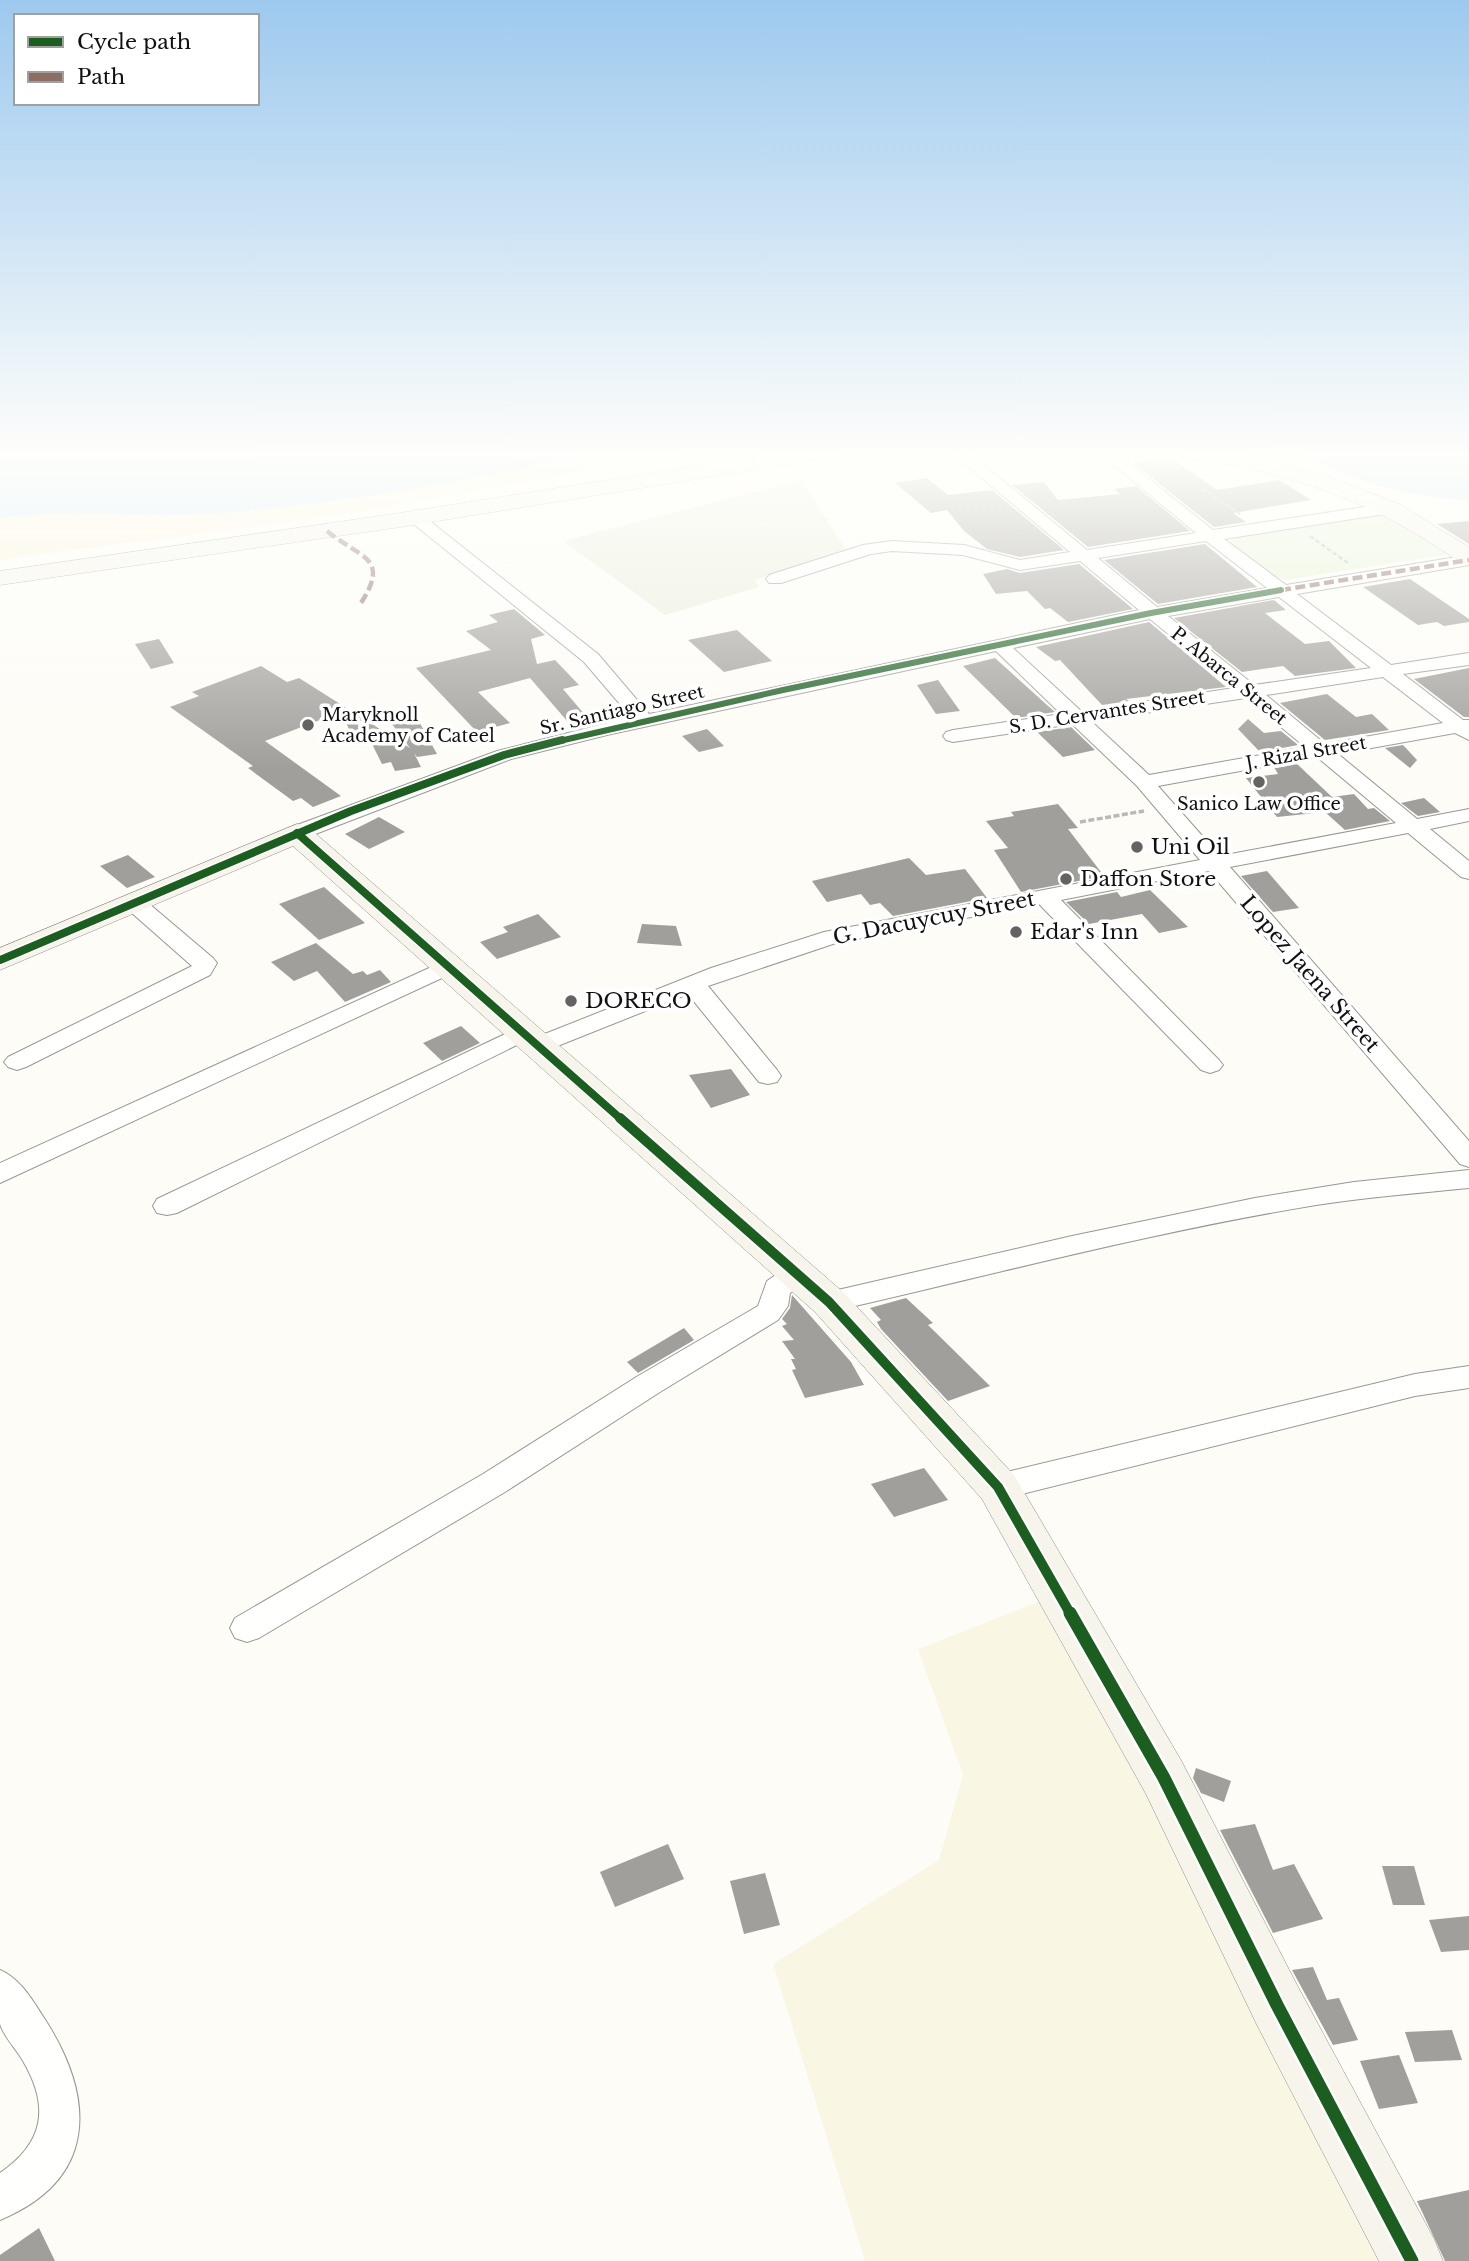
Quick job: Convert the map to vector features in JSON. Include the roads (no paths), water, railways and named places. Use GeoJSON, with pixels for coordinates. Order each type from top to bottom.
{"type":"FeatureCollection","features":[{"type":"Feature","properties":{"kind":"street"},"geometry":{"type":"LineString","coordinates":[[0,578],[142,558]]}},
{"type":"Feature","properties":{"kind":"street"},"geometry":{"type":"LineString","coordinates":[[466,558],[591,658],[644,720]]}},
{"type":"Feature","properties":{"kind":"street"},"geometry":{"type":"LineString","coordinates":[[775,579],[842,558]]}},
{"type":"Feature","properties":{"kind":"street"},"geometry":{"type":"LineString","coordinates":[[992,558],[1020,565],[1065,558]]}},
{"type":"Feature","properties":{"kind":"street","name":"P. Abarca Street"},"geometry":{"type":"LineString","coordinates":[[1083,558],[1469,872]]}},
{"type":"Feature","properties":{"kind":"street"},"geometry":{"type":"LineString","coordinates":[[1238,558],[1466,729]]}},
{"type":"Feature","properties":{"kind":"street","name":"Sr. Santiago Street"},"geometry":{"type":"LineString","coordinates":[[0,960],[297,833],[408,789],[505,755],[644,720],[1151,613],[1469,559]]}},
{"type":"Feature","properties":{"kind":"street","name":"Lopez Jaena Street"},"geometry":{"type":"LineString","coordinates":[[1000,645],[1144,782],[1469,1157]]}},
{"type":"Feature","properties":{"kind":"street","name":"S. D. Cervantes Street"},"geometry":{"type":"LineString","coordinates":[[953,736],[1469,659]]}},
{"type":"Feature","properties":{"kind":"street","name":"J. Rizal Street"},"geometry":{"type":"LineString","coordinates":[[1144,782],[1466,729]]}},
{"type":"Feature","properties":{"kind":"street","name":"G. Dacuycuy Street"},"geometry":{"type":"LineString","coordinates":[[167,1206],[529,1039],[790,949],[832,937],[1469,815]]}},
{"type":"Feature","properties":{"kind":"street"},"geometry":{"type":"LineString","coordinates":[[297,833],[813,1288],[998,1487],[1164,1778],[1277,2005],[1412,2261]]}},
{"type":"Feature","properties":{"kind":"street"},"geometry":{"type":"LineString","coordinates":[[1045,897],[1210,1065]]}},
{"type":"Feature","properties":{"kind":"street"},"geometry":{"type":"LineString","coordinates":[[17,1062],[202,970],[205,963],[202,960],[133,902]]}},
{"type":"Feature","properties":{"kind":"street"},"geometry":{"type":"LineString","coordinates":[[0,1174],[449,966]]}},
{"type":"Feature","properties":{"kind":"street"},"geometry":{"type":"LineString","coordinates":[[693,984],[768,1076]]}},
{"type":"Feature","properties":{"kind":"street"},"geometry":{"type":"LineString","coordinates":[[247,1628],[494,1483],[649,1384],[768,1313],[773,1306],[778,1286],[813,1288],[1128,1233],[1319,1196],[1469,1179]]}},
{"type":"Feature","properties":{"kind":"street"},"geometry":{"type":"LineString","coordinates":[[998,1487],[1415,1385],[1469,1377]]}},
{"type":"Feature","properties":{"kind":"street"},"geometry":{"type":"LineString","coordinates":[[0,1990],[46,2057],[60,2098],[60,2128],[48,2158],[24,2183],[0,2198]]}},
{"type":"Feature","properties":{"kind":"place","name":"Maryknoll Academy of Cateel"},"geometry":{"type":"Point","coordinates":[308,725]}},
{"type":"Feature","properties":{"kind":"place","name":"Sanico Law Office"},"geometry":{"type":"Point","coordinates":[1259,782]}},
{"type":"Feature","properties":{"kind":"place","name":"Uni Oil"},"geometry":{"type":"Point","coordinates":[1137,847]}},
{"type":"Feature","properties":{"kind":"place","name":"Daffon Store"},"geometry":{"type":"Point","coordinates":[1066,879]}},
{"type":"Feature","properties":{"kind":"place","name":"Edar's Inn"},"geometry":{"type":"Point","coordinates":[1016,932]}},
{"type":"Feature","properties":{"kind":"place","name":"DORECO"},"geometry":{"type":"Point","coordinates":[571,1001]}}]}
